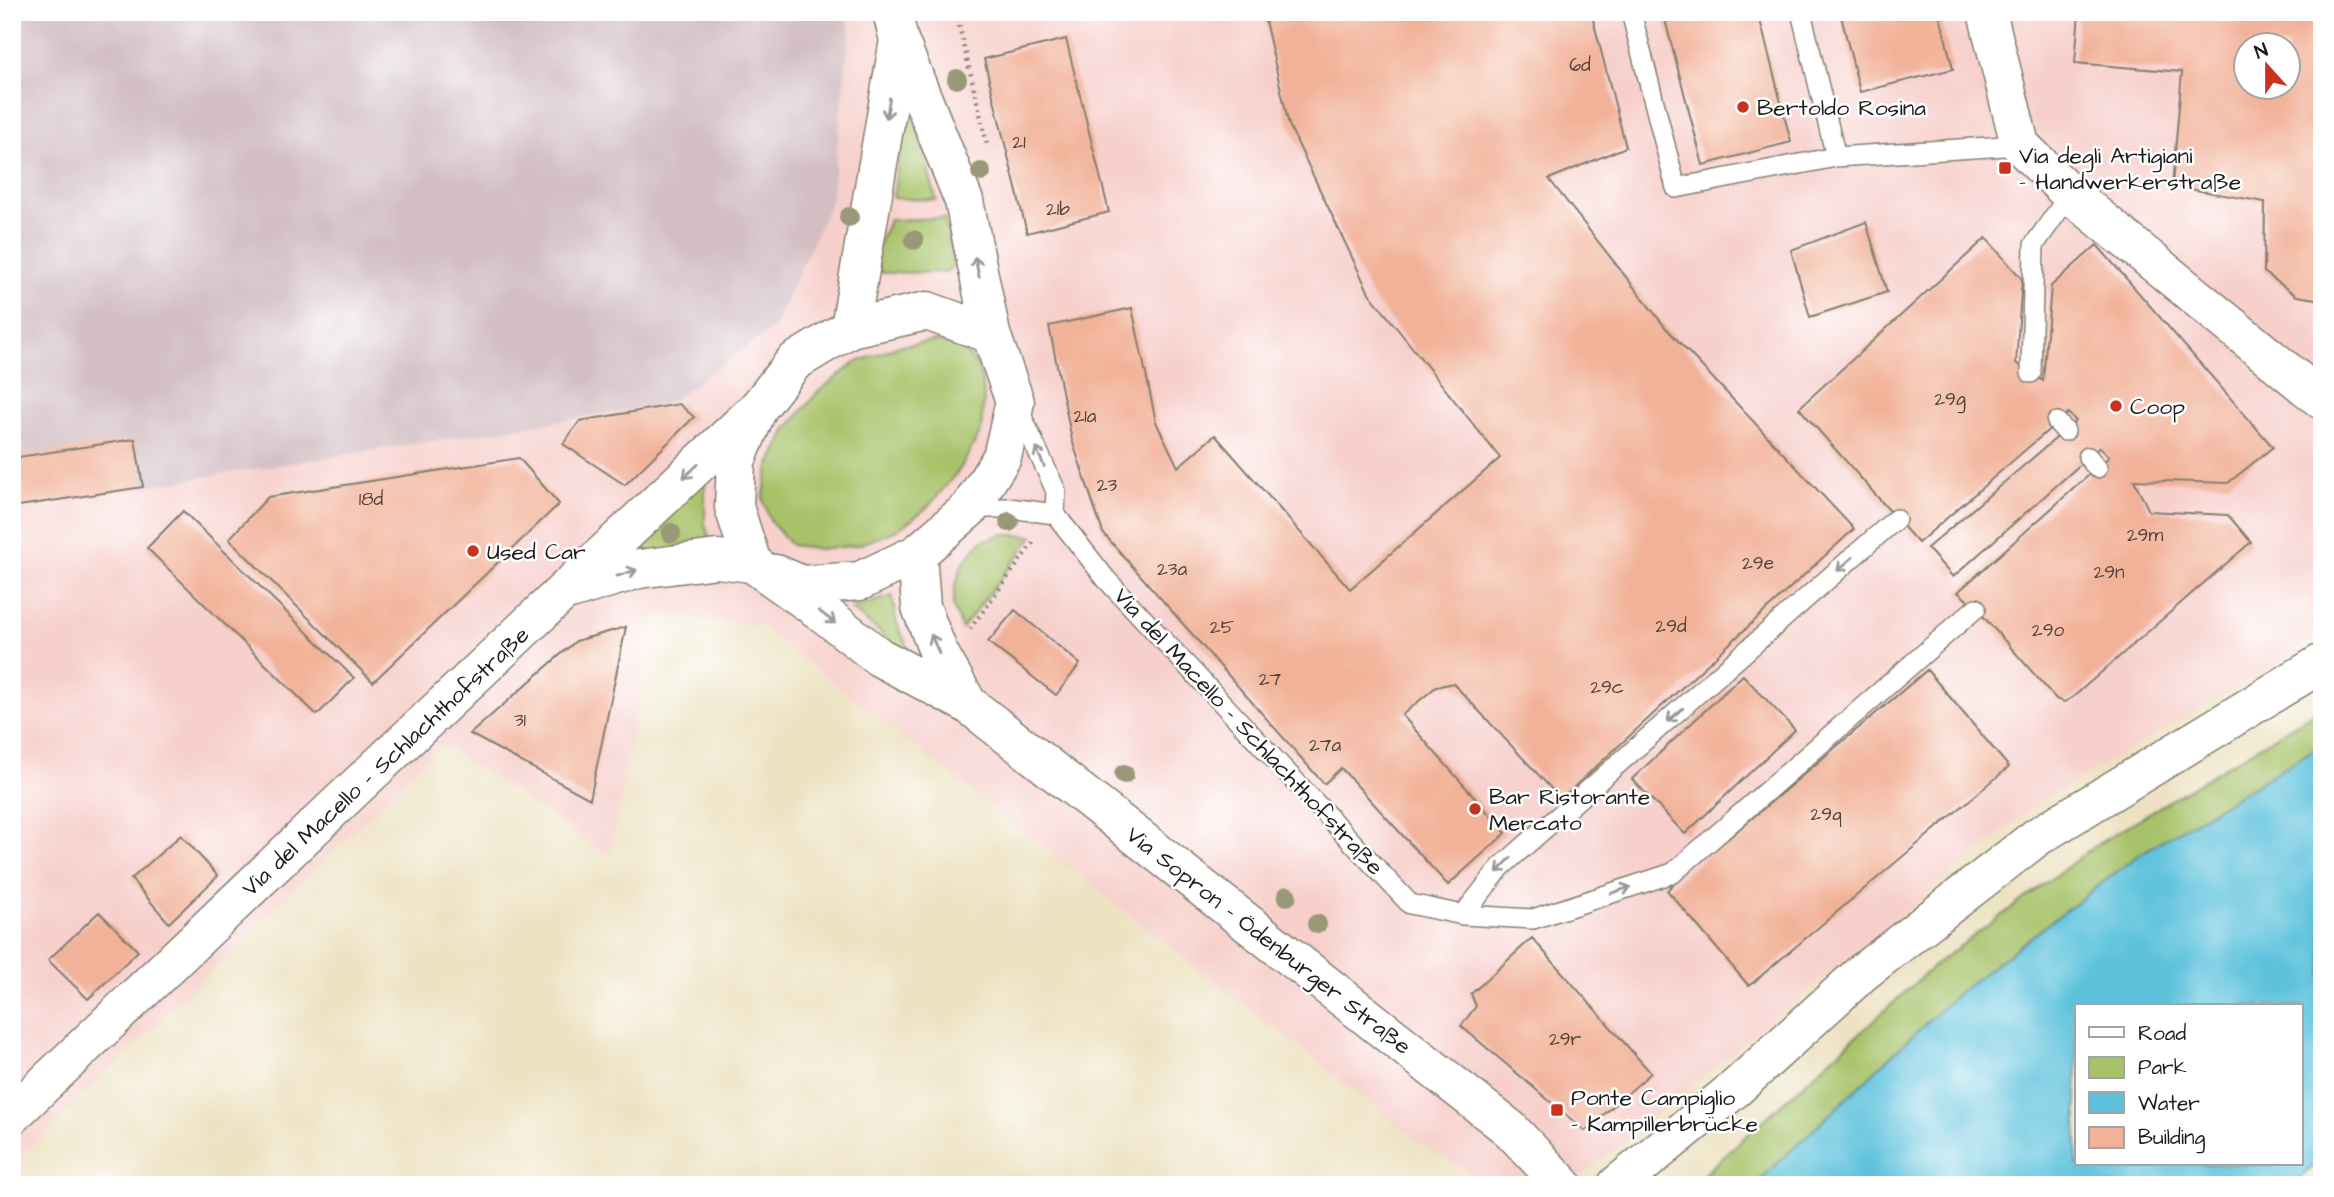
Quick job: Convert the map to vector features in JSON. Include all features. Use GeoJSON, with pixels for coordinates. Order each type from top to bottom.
{"type":"FeatureCollection","features":[{"type":"Feature","properties":{"kind":"street"},"geometry":{"type":"LineString","coordinates":[[1987,12],[2020,145],[2070,194],[2322,400]]}},
{"type":"Feature","properties":{"kind":"street"},"geometry":{"type":"LineString","coordinates":[[850,328],[896,26]]}},
{"type":"Feature","properties":{"kind":"street"},"geometry":{"type":"LineString","coordinates":[[562,593],[639,569],[717,559],[752,563],[802,585],[860,581],[917,554],[970,508],[1002,457],[1015,402],[991,334],[964,201],[896,26]]}},
{"type":"Feature","properties":{"kind":"street","name":"Via del Macello - Schlachthofstraße"},"geometry":{"type":"LineString","coordinates":[[12,1115],[758,408],[794,362],[850,328],[927,311],[991,334]]}},
{"type":"Feature","properties":{"kind":"street","name":"Via del Macello - Schlachthofstraße"},"geometry":{"type":"LineString","coordinates":[[752,563],[734,507],[736,461],[758,408]]}},
{"type":"Feature","properties":{"kind":"street"},"geometry":{"type":"LineString","coordinates":[[917,554],[921,607],[937,651],[968,704]]}},
{"type":"Feature","properties":{"kind":"street"},"geometry":{"type":"LineString","coordinates":[[752,563],[879,657],[968,704]]}},
{"type":"Feature","properties":{"kind":"street"},"geometry":{"type":"LineString","coordinates":[[1617,1185],[1737,1087],[1863,972],[2037,837],[2322,663]]}},
{"type":"Feature","properties":{"kind":"street","name":"Via Sopron - Ödenburger Straße"},"geometry":{"type":"LineString","coordinates":[[968,704],[1510,1129],[1563,1185]]}},
{"type":"Feature","properties":{"kind":"lane"},"geometry":{"type":"LineString","coordinates":[[1631,12],[1676,188],[1836,158],[2020,145]]}},
{"type":"Feature","properties":{"kind":"lane"},"geometry":{"type":"LineString","coordinates":[[1801,12],[1836,158]]}},
{"type":"Feature","properties":{"kind":"lane"},"geometry":{"type":"LineString","coordinates":[[2031,373],[2034,245],[2070,194]]}},
{"type":"Feature","properties":{"kind":"lane"},"geometry":{"type":"LineString","coordinates":[[970,508],[1009,508],[1055,514],[1056,491],[1015,402]]}},
{"type":"Feature","properties":{"kind":"lane","name":"Via del Macello - Schlachthofstraße"},"geometry":{"type":"LineString","coordinates":[[1055,514],[1114,588],[1409,904],[1463,915],[1533,919],[1673,873],[1976,608]]}},
{"type":"Feature","properties":{"kind":"lane"},"geometry":{"type":"LineString","coordinates":[[1463,915],[1501,867],[1896,519]]}},
{"type":"Feature","properties":{"kind":"shaded area"},"geometry":{"type":"Polygon","coordinates":[[[12,12],[845,12],[850,32],[831,201],[774,327],[667,404],[12,507],[12,12]]]}},
{"type":"Feature","properties":{"kind":"shaded area"},"geometry":{"type":"Polygon","coordinates":[[[845,12],[2322,12],[2322,637],[2037,804],[1570,1185],[1488,1185],[1430,1150],[760,625],[655,614],[610,856],[442,744],[12,1166],[12,507],[667,404],[831,201],[850,33],[845,12]]]}},
{"type":"Feature","properties":{"kind":"green space"},"geometry":{"type":"Polygon","coordinates":[[[902,80],[912,105],[936,200],[893,198],[901,138],[902,80]]]}},
{"type":"Feature","properties":{"kind":"green space"},"geometry":{"type":"Polygon","coordinates":[[[944,218],[953,267],[945,272],[882,273],[876,255],[889,220],[944,218]]]}},
{"type":"Feature","properties":{"kind":"green space"},"geometry":{"type":"Polygon","coordinates":[[[935,341],[961,347],[979,367],[984,394],[981,431],[960,469],[928,507],[897,530],[858,545],[820,549],[791,545],[771,522],[763,499],[769,467],[787,429],[817,393],[855,363],[899,346],[935,341]]]}},
{"type":"Feature","properties":{"kind":"green space"},"geometry":{"type":"Polygon","coordinates":[[[705,467],[705,524],[713,550],[652,556],[634,537],[705,467]]]}},
{"type":"Feature","properties":{"kind":"green space"},"geometry":{"type":"Polygon","coordinates":[[[1003,534],[1033,536],[962,629],[953,606],[955,587],[962,565],[980,542],[1003,534]]]}},
{"type":"Feature","properties":{"kind":"green space"},"geometry":{"type":"Polygon","coordinates":[[[892,596],[897,624],[914,660],[851,609],[892,596]]]}},
{"type":"Feature","properties":{"kind":"green space"},"geometry":{"type":"Polygon","coordinates":[[[2322,708],[2322,745],[2140,854],[1959,992],[1755,1185],[1692,1185],[1936,964],[2098,844],[2322,708]]]}},
{"type":"Feature","properties":{"kind":"water"},"geometry":{"type":"Polygon","coordinates":[[[2322,745],[2322,1159],[2292,1185],[1755,1185],[1959,992],[2140,854],[2322,745]]]}},
{"type":"Feature","properties":{"kind":"building"},"geometry":{"type":"Polygon","coordinates":[[[1263,12],[1591,12],[1626,147],[1549,179],[1666,328],[1854,529],[1561,799],[1453,683],[1436,687],[1402,715],[1506,833],[1448,885],[1341,768],[1324,784],[1103,533],[1072,440],[1049,326],[1132,308],[1156,422],[1178,467],[1215,435],[1350,589],[1500,458],[1369,293],[1289,125],[1263,12]]]}},
{"type":"Feature","properties":{"kind":"building"},"geometry":{"type":"Polygon","coordinates":[[[1663,12],[1758,12],[1791,142],[1703,165],[1663,12]]]}},
{"type":"Feature","properties":{"kind":"building"},"geometry":{"type":"Polygon","coordinates":[[[1840,12],[1939,12],[1953,69],[1860,92],[1840,12]]]}},
{"type":"Feature","properties":{"kind":"building"},"geometry":{"type":"Polygon","coordinates":[[[2079,12],[2322,12],[2322,300],[2297,296],[2264,272],[2265,202],[2172,186],[2182,72],[2075,63],[2079,12]]]}},
{"type":"Feature","properties":{"kind":"building"},"geometry":{"type":"Polygon","coordinates":[[[1066,39],[1109,212],[1027,233],[984,59],[1066,39]]]}},
{"type":"Feature","properties":{"kind":"building"},"geometry":{"type":"Polygon","coordinates":[[[1866,222],[1887,292],[1810,317],[1791,250],[1866,222]]]}},
{"type":"Feature","properties":{"kind":"building"},"geometry":{"type":"Polygon","coordinates":[[[1986,238],[2022,279],[2016,363],[2043,381],[2051,286],[2097,245],[2273,447],[2228,483],[2134,480],[2149,511],[2228,515],[2251,542],[2064,702],[2056,699],[1976,608],[1958,592],[2109,457],[2100,447],[1953,577],[1927,548],[2076,421],[2068,413],[1918,543],[1799,408],[1986,238]]]}},
{"type":"Feature","properties":{"kind":"building"},"geometry":{"type":"Polygon","coordinates":[[[679,404],[694,417],[625,485],[563,444],[580,421],[679,404]]]}},
{"type":"Feature","properties":{"kind":"building"},"geometry":{"type":"Polygon","coordinates":[[[135,439],[143,487],[12,507],[12,458],[135,439]]]}},
{"type":"Feature","properties":{"kind":"building"},"geometry":{"type":"Polygon","coordinates":[[[519,458],[559,504],[373,682],[229,539],[268,497],[519,458]]]}},
{"type":"Feature","properties":{"kind":"building"},"geometry":{"type":"Polygon","coordinates":[[[183,511],[354,678],[317,715],[147,548],[183,511]]]}},
{"type":"Feature","properties":{"kind":"building"},"geometry":{"type":"Polygon","coordinates":[[[1015,610],[1080,664],[1056,695],[988,642],[1015,610]]]}},
{"type":"Feature","properties":{"kind":"building"},"geometry":{"type":"Polygon","coordinates":[[[626,627],[590,799],[470,734],[576,641],[626,627]]]}},
{"type":"Feature","properties":{"kind":"building"},"geometry":{"type":"Polygon","coordinates":[[[1927,670],[2009,767],[1749,986],[1667,890],[1927,670]]]}},
{"type":"Feature","properties":{"kind":"building"},"geometry":{"type":"Polygon","coordinates":[[[1743,675],[1795,730],[1685,834],[1632,779],[1743,675]]]}},
{"type":"Feature","properties":{"kind":"building"},"geometry":{"type":"Polygon","coordinates":[[[181,835],[218,876],[169,923],[131,879],[181,835]]]}},
{"type":"Feature","properties":{"kind":"building"},"geometry":{"type":"Polygon","coordinates":[[[99,912],[138,951],[88,999],[48,960],[99,912]]]}},
{"type":"Feature","properties":{"kind":"building"},"geometry":{"type":"Polygon","coordinates":[[[1532,938],[1651,1073],[1585,1131],[1461,1026],[1476,1006],[1471,994],[1532,938]]]}},
{"type":"Feature","properties":{"kind":"place","name":"Bertoldo Rosina"},"geometry":{"type":"Point","coordinates":[1743,107]}},
{"type":"Feature","properties":{"kind":"place","name":"Via degli Artigiani - Handwerkerstraße"},"geometry":{"type":"Point","coordinates":[2005,168]}},
{"type":"Feature","properties":{"kind":"place","name":"Coop"},"geometry":{"type":"Point","coordinates":[2116,406]}},
{"type":"Feature","properties":{"kind":"place","name":"Used Car"},"geometry":{"type":"Point","coordinates":[473,551]}},
{"type":"Feature","properties":{"kind":"place","name":"Bar Ristorante Mercato"},"geometry":{"type":"Point","coordinates":[1475,809]}},
{"type":"Feature","properties":{"kind":"place","name":"Ponte Campiglio - Kampillerbrücke"},"geometry":{"type":"Point","coordinates":[1557,1110]}}]}
